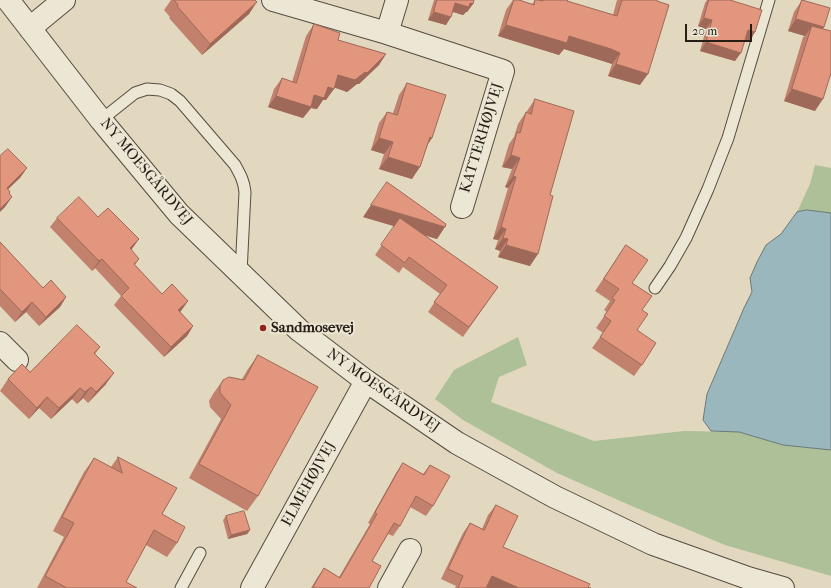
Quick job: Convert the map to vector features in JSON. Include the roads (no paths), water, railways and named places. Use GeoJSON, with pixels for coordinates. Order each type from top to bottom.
{"type":"FeatureCollection","features":[{"type":"Feature","properties":{"kind":"street","name":"NY MOESGÅRDVEJ"},"geometry":{"type":"LineString","coordinates":[[8,0],[101,120],[179,214],[299,330],[366,381],[457,443],[555,497],[653,544],[748,578],[783,588]]}},
{"type":"Feature","properties":{"kind":"street"},"geometry":{"type":"LineString","coordinates":[[30,28],[64,0]]}},
{"type":"Feature","properties":{"kind":"street","name":"KATTERHØJVEJ"},"geometry":{"type":"LineString","coordinates":[[273,0],[387,33],[503,71],[462,207]]}},
{"type":"Feature","properties":{"kind":"street"},"geometry":{"type":"LineString","coordinates":[[387,33],[397,0]]}},
{"type":"Feature","properties":{"kind":"street"},"geometry":{"type":"LineString","coordinates":[[0,343],[17,360]]}},
{"type":"Feature","properties":{"kind":"street","name":"ELMEHØJVEJ"},"geometry":{"type":"LineString","coordinates":[[252,588],[366,381]]}},
{"type":"Feature","properties":{"kind":"street"},"geometry":{"type":"LineString","coordinates":[[389,588],[410,550]]}},
{"type":"Feature","properties":{"kind":"lane"},"geometry":{"type":"LineString","coordinates":[[655,288],[686,238],[708,189],[728,138],[769,0]]}},
{"type":"Feature","properties":{"kind":"lane"},"geometry":{"type":"LineString","coordinates":[[101,120],[135,93],[147,89],[160,90],[171,94],[180,101],[235,165],[241,175],[245,192],[241,275]]}},
{"type":"Feature","properties":{"kind":"lane"},"geometry":{"type":"LineString","coordinates":[[181,588],[200,553]]}},
{"type":"Feature","properties":{"kind":"water"},"geometry":{"type":"Polygon","coordinates":[[[807,210],[831,213],[831,450],[783,445],[739,432],[711,431],[703,420],[707,394],[752,292],[750,278],[757,262],[766,245],[781,234],[797,212],[807,210]]]}},
{"type":"Feature","properties":{"kind":"place","name":"Sandmosevej"},"geometry":{"type":"Point","coordinates":[263,328]}}]}
